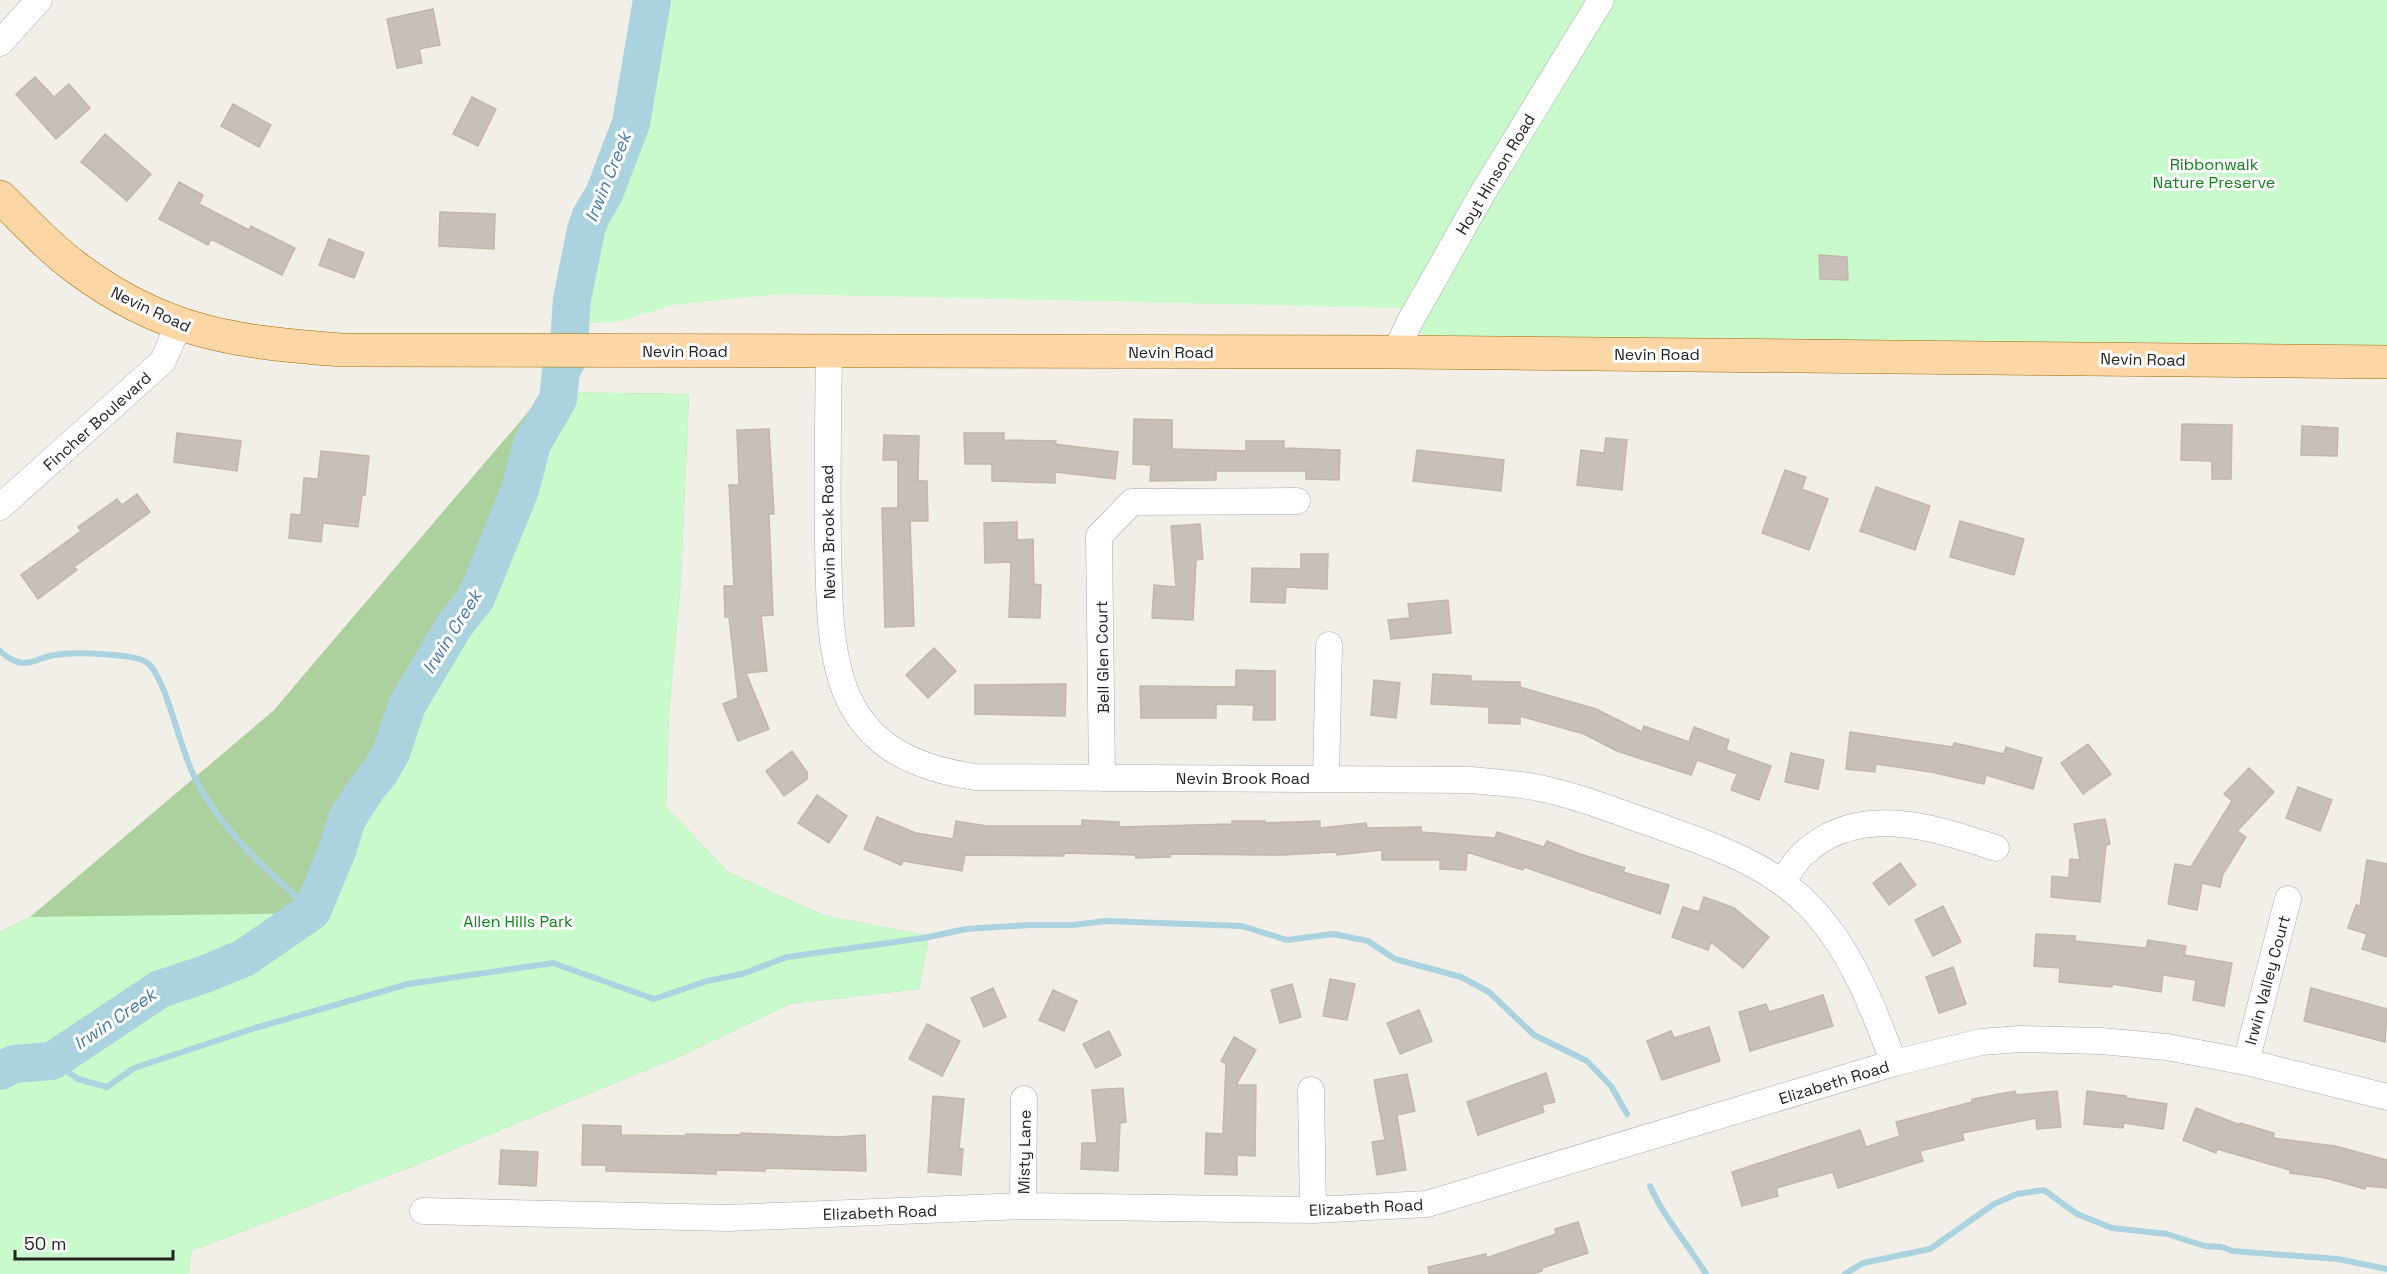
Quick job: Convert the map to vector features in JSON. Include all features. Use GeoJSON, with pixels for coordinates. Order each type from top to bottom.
{"type":"FeatureCollection","features":[{"type":"Feature","properties":{"kind":"main road","name":"Nevin Road"},"geometry":{"type":"LineString","coordinates":[[0,197],[46,243],[98,283],[127,301],[179,324],[256,343],[320,348],[544,351],[1396,352],[2387,362]]}},
{"type":"Feature","properties":{"kind":"street"},"geometry":{"type":"LineString","coordinates":[[0,43],[39,0]]}},
{"type":"Feature","properties":{"kind":"street","name":"Hoyt Hinson Road"},"geometry":{"type":"LineString","coordinates":[[1396,352],[1409,323],[1482,194],[1601,0]]}},
{"type":"Feature","properties":{"kind":"street","name":"Fincher Boulevard"},"geometry":{"type":"LineString","coordinates":[[0,507],[163,361],[179,324]]}},
{"type":"Feature","properties":{"kind":"street","name":"Nevin Brook Road"},"geometry":{"type":"LineString","coordinates":[[829,351],[827,473],[829,616],[835,663],[850,704],[877,738],[913,762],[933,769],[975,777],[1470,780],[1534,787],[1603,806],[1706,843],[1782,882],[1814,910],[1839,943],[1876,1016],[1894,1064]]}},
{"type":"Feature","properties":{"kind":"street","name":"Bell Glen Court"},"geometry":{"type":"LineString","coordinates":[[1102,778],[1099,536],[1132,502],[1297,501]]}},
{"type":"Feature","properties":{"kind":"street"},"geometry":{"type":"LineString","coordinates":[[1326,778],[1329,645]]}},
{"type":"Feature","properties":{"kind":"street"},"geometry":{"type":"LineString","coordinates":[[1782,882],[1801,856],[1826,838],[1850,829],[1884,823],[1915,824],[1996,848]]}},
{"type":"Feature","properties":{"kind":"street","name":"Irwin Valley Court"},"geometry":{"type":"LineString","coordinates":[[2246,1062],[2288,899]]}},
{"type":"Feature","properties":{"kind":"street","name":"Elizabeth Road"},"geometry":{"type":"LineString","coordinates":[[423,1211],[728,1218],[1023,1206],[1313,1210],[1427,1204],[1894,1064],[1981,1042],[2019,1039],[2101,1041],[2167,1047],[2246,1062],[2387,1097]]}},
{"type":"Feature","properties":{"kind":"street"},"geometry":{"type":"LineString","coordinates":[[1311,1090],[1313,1210]]}},
{"type":"Feature","properties":{"kind":"street","name":"Misty Lane"},"geometry":{"type":"LineString","coordinates":[[1023,1206],[1024,1099]]}},
{"type":"Feature","properties":{"kind":"green space","name":"Ribbonwalk Nature Preserve"},"geometry":{"type":"Polygon","coordinates":[[[652,0],[2387,0],[2387,348],[1425,336],[1399,308],[782,294],[673,305],[617,322],[571,323],[572,299],[591,216],[604,194],[631,123],[652,0]]]}},
{"type":"Feature","properties":{"kind":"green space","name":"Allen Hills Park"},"geometry":{"type":"Polygon","coordinates":[[[545,392],[689,394],[681,579],[669,712],[666,807],[728,872],[823,915],[929,936],[919,989],[790,1004],[681,1056],[411,1167],[191,1251],[189,1274],[0,1094],[0,932],[30,917],[273,711],[545,392]]]}},
{"type":"Feature","properties":{"kind":"green space","name":"Allen Hills Park"},"geometry":{"type":"Polygon","coordinates":[[[545,392],[689,394],[681,579],[669,712],[666,807],[728,872],[823,915],[929,936],[919,989],[790,1004],[681,1056],[411,1167],[191,1251],[189,1274],[0,1274],[0,932],[30,917],[322,913],[372,780],[409,750],[545,392]]]}},
{"type":"Feature","properties":{"kind":"building"},"geometry":{"type":"Polygon","coordinates":[[[433,9],[440,45],[419,49],[422,63],[397,68],[387,19],[433,9]]]}},
{"type":"Feature","properties":{"kind":"building"},"geometry":{"type":"Polygon","coordinates":[[[35,77],[54,97],[69,84],[90,108],[56,139],[16,94],[35,77]]]}},
{"type":"Feature","properties":{"kind":"building"},"geometry":{"type":"Polygon","coordinates":[[[472,97],[496,109],[478,146],[453,134],[472,97]]]}},
{"type":"Feature","properties":{"kind":"building"},"geometry":{"type":"Polygon","coordinates":[[[233,104],[271,125],[259,147],[221,126],[233,104]]]}},
{"type":"Feature","properties":{"kind":"building"},"geometry":{"type":"Polygon","coordinates":[[[105,134],[151,174],[127,201],[81,162],[105,134]]]}},
{"type":"Feature","properties":{"kind":"building"},"geometry":{"type":"Polygon","coordinates":[[[179,182],[203,195],[199,204],[249,230],[251,226],[295,248],[282,275],[211,239],[208,245],[159,219],[179,182]]]}},
{"type":"Feature","properties":{"kind":"building"},"geometry":{"type":"Polygon","coordinates":[[[440,212],[495,214],[494,249],[439,246],[440,212]]]}},
{"type":"Feature","properties":{"kind":"building"},"geometry":{"type":"Polygon","coordinates":[[[329,239],[364,253],[354,278],[319,265],[329,239]]]}},
{"type":"Feature","properties":{"kind":"building"},"geometry":{"type":"Polygon","coordinates":[[[1819,255],[1847,257],[1848,280],[1820,279],[1819,255]]]}},
{"type":"Feature","properties":{"kind":"building"},"geometry":{"type":"Polygon","coordinates":[[[1134,419],[1172,420],[1172,449],[1246,451],[1246,441],[1284,441],[1284,448],[1340,450],[1339,480],[1306,479],[1306,471],[1216,471],[1216,480],[1150,481],[1151,465],[1133,464],[1134,419]]]}},
{"type":"Feature","properties":{"kind":"building"},"geometry":{"type":"Polygon","coordinates":[[[2182,424],[2232,425],[2231,479],[2212,479],[2212,461],[2181,460],[2182,424]]]}},
{"type":"Feature","properties":{"kind":"building"},"geometry":{"type":"Polygon","coordinates":[[[2302,426],[2338,428],[2337,456],[2301,455],[2302,426]]]}},
{"type":"Feature","properties":{"kind":"building"},"geometry":{"type":"Polygon","coordinates":[[[769,429],[774,514],[769,514],[773,615],[761,616],[767,671],[746,673],[769,729],[738,741],[723,704],[738,698],[729,617],[725,617],[724,586],[734,586],[729,485],[739,485],[737,430],[769,429]]]}},
{"type":"Feature","properties":{"kind":"building"},"geometry":{"type":"Polygon","coordinates":[[[177,433],[241,441],[237,471],[174,462],[177,433]]]}},
{"type":"Feature","properties":{"kind":"building"},"geometry":{"type":"Polygon","coordinates":[[[964,433],[1004,433],[1004,440],[1056,441],[1055,444],[1118,452],[1115,479],[1055,472],[1055,483],[992,481],[992,464],[965,464],[964,433]]]}},
{"type":"Feature","properties":{"kind":"building"},"geometry":{"type":"Polygon","coordinates":[[[884,435],[919,436],[918,481],[927,481],[928,521],[910,521],[914,626],[885,627],[882,508],[898,508],[898,460],[883,460],[884,435]]]}},
{"type":"Feature","properties":{"kind":"building"},"geometry":{"type":"Polygon","coordinates":[[[1606,438],[1627,440],[1622,490],[1577,485],[1581,450],[1604,453],[1606,438]]]}},
{"type":"Feature","properties":{"kind":"building"},"geometry":{"type":"Polygon","coordinates":[[[1417,450],[1504,460],[1501,491],[1413,481],[1417,450]]]}},
{"type":"Feature","properties":{"kind":"building"},"geometry":{"type":"Polygon","coordinates":[[[321,451],[369,456],[365,495],[362,495],[358,527],[323,523],[321,542],[289,538],[291,514],[301,515],[304,478],[318,479],[321,451]]]}},
{"type":"Feature","properties":{"kind":"building"},"geometry":{"type":"Polygon","coordinates":[[[1785,470],[1806,477],[1802,489],[1828,499],[1809,550],[1762,533],[1785,470]]]}},
{"type":"Feature","properties":{"kind":"building"},"geometry":{"type":"Polygon","coordinates":[[[1876,487],[1930,506],[1915,550],[1860,531],[1876,487]]]}},
{"type":"Feature","properties":{"kind":"building"},"geometry":{"type":"Polygon","coordinates":[[[137,494],[150,512],[74,567],[77,570],[38,599],[21,575],[81,531],[78,527],[117,499],[122,505],[137,494]]]}},
{"type":"Feature","properties":{"kind":"building"},"geometry":{"type":"Polygon","coordinates":[[[1960,521],[2024,539],[2014,575],[1950,557],[1960,521]]]}},
{"type":"Feature","properties":{"kind":"building"},"geometry":{"type":"Polygon","coordinates":[[[1017,522],[1017,540],[1033,539],[1034,584],[1041,585],[1040,618],[1009,617],[1011,562],[985,563],[984,523],[1017,522]]]}},
{"type":"Feature","properties":{"kind":"building"},"geometry":{"type":"Polygon","coordinates":[[[1200,524],[1203,559],[1196,560],[1193,620],[1152,618],[1154,585],[1176,587],[1171,526],[1200,524]]]}},
{"type":"Feature","properties":{"kind":"building"},"geometry":{"type":"Polygon","coordinates":[[[1301,554],[1328,554],[1327,589],[1286,587],[1285,603],[1251,602],[1252,568],[1301,569],[1301,554]]]}},
{"type":"Feature","properties":{"kind":"building"},"geometry":{"type":"Polygon","coordinates":[[[1448,600],[1451,633],[1391,639],[1388,620],[1410,618],[1408,604],[1448,600]]]}},
{"type":"Feature","properties":{"kind":"building"},"geometry":{"type":"Polygon","coordinates":[[[934,648],[956,671],[928,698],[906,675],[934,648]]]}},
{"type":"Feature","properties":{"kind":"building"},"geometry":{"type":"Polygon","coordinates":[[[1236,670],[1275,671],[1275,720],[1253,720],[1254,705],[1216,704],[1216,718],[1141,718],[1140,686],[1236,687],[1236,670]]]}},
{"type":"Feature","properties":{"kind":"building"},"geometry":{"type":"Polygon","coordinates":[[[1433,674],[1471,676],[1471,681],[1520,682],[1520,687],[1596,709],[1642,732],[1644,726],[1689,742],[1694,727],[1729,740],[1726,750],[1771,766],[1759,800],[1731,790],[1737,774],[1697,760],[1691,775],[1617,751],[1584,734],[1520,716],[1520,724],[1489,723],[1489,707],[1431,704],[1433,674]]]}},
{"type":"Feature","properties":{"kind":"building"},"geometry":{"type":"Polygon","coordinates":[[[1374,680],[1400,683],[1396,718],[1371,715],[1374,680]]]}},
{"type":"Feature","properties":{"kind":"building"},"geometry":{"type":"Polygon","coordinates":[[[1066,684],[1065,716],[975,714],[975,685],[1066,684]]]}},
{"type":"Feature","properties":{"kind":"building"},"geometry":{"type":"Polygon","coordinates":[[[1850,732],[1953,747],[1954,743],[2004,754],[2006,747],[2042,758],[2033,789],[1986,775],[1984,784],[1931,772],[1876,764],[1875,772],[1846,769],[1850,732]]]}},
{"type":"Feature","properties":{"kind":"building"},"geometry":{"type":"Polygon","coordinates":[[[2088,744],[2111,774],[2083,794],[2061,763],[2088,744]]]}},
{"type":"Feature","properties":{"kind":"building"},"geometry":{"type":"Polygon","coordinates":[[[792,751],[807,772],[807,779],[784,796],[766,771],[792,751]]]}},
{"type":"Feature","properties":{"kind":"building"},"geometry":{"type":"Polygon","coordinates":[[[1791,753],[1824,760],[1818,789],[1785,782],[1791,753]]]}},
{"type":"Feature","properties":{"kind":"building"},"geometry":{"type":"Polygon","coordinates":[[[2249,768],[2274,792],[2237,831],[2246,837],[2223,874],[2220,887],[2202,883],[2197,910],[2168,904],[2175,864],[2191,867],[2232,801],[2224,794],[2249,768]]]}},
{"type":"Feature","properties":{"kind":"building"},"geometry":{"type":"Polygon","coordinates":[[[2298,787],[2332,800],[2320,831],[2286,818],[2298,787]]]}},
{"type":"Feature","properties":{"kind":"building"},"geometry":{"type":"Polygon","coordinates":[[[817,795],[847,816],[829,843],[798,823],[817,795]]]}},
{"type":"Feature","properties":{"kind":"building"},"geometry":{"type":"Polygon","coordinates":[[[877,817],[916,833],[953,839],[956,821],[987,826],[1082,826],[1082,820],[1119,822],[1119,827],[1232,824],[1232,821],[1265,821],[1265,823],[1320,821],[1320,828],[1366,823],[1367,828],[1421,827],[1421,832],[1495,838],[1497,832],[1544,847],[1547,841],[1625,868],[1623,872],[1669,885],[1660,914],[1524,867],[1523,870],[1467,852],[1466,870],[1440,869],[1440,860],[1382,860],[1382,850],[1337,855],[1336,852],[1283,855],[1170,854],[1170,857],[1136,858],[1135,855],[1064,853],[1064,856],[965,855],[962,871],[903,861],[901,865],[864,849],[877,817]]]}},
{"type":"Feature","properties":{"kind":"building"},"geometry":{"type":"Polygon","coordinates":[[[2105,819],[2110,844],[2106,845],[2100,902],[2051,897],[2052,876],[2069,878],[2070,859],[2080,860],[2074,824],[2105,819]]]}},
{"type":"Feature","properties":{"kind":"building"},"geometry":{"type":"Polygon","coordinates":[[[2367,860],[2387,864],[2387,957],[2362,949],[2367,934],[2348,928],[2356,905],[2360,906],[2367,860]]]}},
{"type":"Feature","properties":{"kind":"building"},"geometry":{"type":"Polygon","coordinates":[[[1900,863],[1916,885],[1889,905],[1873,883],[1900,863]]]}},
{"type":"Feature","properties":{"kind":"building"},"geometry":{"type":"Polygon","coordinates":[[[1704,897],[1734,908],[1769,937],[1743,968],[1711,942],[1708,950],[1672,937],[1683,907],[1699,912],[1704,897]]]}},
{"type":"Feature","properties":{"kind":"building"},"geometry":{"type":"Polygon","coordinates":[[[1943,906],[1961,942],[1933,956],[1915,920],[1943,906]]]}},
{"type":"Feature","properties":{"kind":"building"},"geometry":{"type":"Polygon","coordinates":[[[2036,934],[2075,936],[2075,941],[2146,948],[2148,940],[2186,946],[2184,955],[2232,963],[2224,1006],[2193,1000],[2196,980],[2163,975],[2161,992],[2112,984],[2112,987],[2059,982],[2060,968],[2034,966],[2036,934]]]}},
{"type":"Feature","properties":{"kind":"building"},"geometry":{"type":"Polygon","coordinates":[[[1953,967],[1966,1004],[1939,1013],[1926,977],[1953,967]]]}},
{"type":"Feature","properties":{"kind":"building"},"geometry":{"type":"Polygon","coordinates":[[[1330,979],[1355,984],[1347,1020],[1323,1016],[1330,979]]]}},
{"type":"Feature","properties":{"kind":"building"},"geometry":{"type":"Polygon","coordinates":[[[1292,984],[1301,1017],[1280,1023],[1271,990],[1292,984]]]}},
{"type":"Feature","properties":{"kind":"building"},"geometry":{"type":"Polygon","coordinates":[[[993,988],[1006,1017],[984,1027],[971,998],[993,988]]]}},
{"type":"Feature","properties":{"kind":"building"},"geometry":{"type":"Polygon","coordinates":[[[2311,988],[2387,1009],[2385,1042],[2304,1021],[2311,988]]]}},
{"type":"Feature","properties":{"kind":"building"},"geometry":{"type":"Polygon","coordinates":[[[1053,990],[1077,1001],[1064,1031],[1039,1020],[1053,990]]]}},
{"type":"Feature","properties":{"kind":"building"},"geometry":{"type":"Polygon","coordinates":[[[1823,995],[1833,1026],[1750,1051],[1739,1012],[1766,1004],[1769,1012],[1823,995]]]}},
{"type":"Feature","properties":{"kind":"building"},"geometry":{"type":"Polygon","coordinates":[[[1419,1010],[1432,1041],[1400,1054],[1387,1023],[1419,1010]]]}},
{"type":"Feature","properties":{"kind":"building"},"geometry":{"type":"Polygon","coordinates":[[[927,1024],[960,1041],[942,1076],[909,1059],[927,1024]]]}},
{"type":"Feature","properties":{"kind":"building"},"geometry":{"type":"Polygon","coordinates":[[[1709,1027],[1720,1061],[1662,1080],[1647,1041],[1671,1031],[1674,1038],[1709,1027]]]}},
{"type":"Feature","properties":{"kind":"building"},"geometry":{"type":"Polygon","coordinates":[[[1109,1031],[1121,1055],[1096,1068],[1083,1044],[1109,1031]]]}},
{"type":"Feature","properties":{"kind":"building"},"geometry":{"type":"Polygon","coordinates":[[[1234,1037],[1256,1050],[1236,1085],[1256,1085],[1255,1156],[1237,1155],[1237,1175],[1205,1174],[1206,1133],[1223,1134],[1226,1064],[1221,1061],[1234,1037]]]}},
{"type":"Feature","properties":{"kind":"building"},"geometry":{"type":"Polygon","coordinates":[[[1546,1073],[1555,1102],[1542,1105],[1544,1112],[1478,1135],[1467,1102],[1546,1073]]]}},
{"type":"Feature","properties":{"kind":"building"},"geometry":{"type":"Polygon","coordinates":[[[1407,1074],[1415,1111],[1397,1115],[1406,1170],[1377,1175],[1372,1142],[1385,1140],[1374,1080],[1407,1074]]]}},
{"type":"Feature","properties":{"kind":"building"},"geometry":{"type":"Polygon","coordinates":[[[1123,1088],[1126,1122],[1120,1123],[1118,1171],[1081,1169],[1082,1143],[1097,1143],[1092,1090],[1123,1088]]]}},
{"type":"Feature","properties":{"kind":"building"},"geometry":{"type":"Polygon","coordinates":[[[2015,1091],[2016,1095],[2057,1091],[2061,1127],[2037,1129],[2036,1118],[1962,1133],[1964,1140],[1920,1151],[1923,1161],[1838,1188],[1833,1172],[1776,1188],[1778,1196],[1742,1206],[1732,1172],[1860,1130],[1866,1147],[1900,1136],[1896,1122],[1972,1102],[1972,1099],[2015,1091]]]}},
{"type":"Feature","properties":{"kind":"building"},"geometry":{"type":"Polygon","coordinates":[[[2087,1091],[2167,1104],[2163,1129],[2124,1123],[2123,1128],[2084,1124],[2087,1091]]]}},
{"type":"Feature","properties":{"kind":"building"},"geometry":{"type":"Polygon","coordinates":[[[933,1096],[964,1099],[959,1148],[963,1149],[961,1175],[928,1172],[933,1096]]]}},
{"type":"Feature","properties":{"kind":"building"},"geometry":{"type":"Polygon","coordinates":[[[2196,1108],[2240,1125],[2240,1123],[2274,1133],[2273,1138],[2335,1146],[2387,1160],[2387,1188],[2366,1186],[2365,1189],[2326,1178],[2290,1173],[2290,1170],[2217,1149],[2216,1153],[2183,1140],[2196,1108]]]}},
{"type":"Feature","properties":{"kind":"building"},"geometry":{"type":"Polygon","coordinates":[[[583,1125],[621,1126],[621,1135],[686,1136],[686,1134],[741,1135],[741,1133],[837,1137],[865,1135],[866,1171],[765,1168],[765,1171],[716,1170],[716,1174],[606,1171],[606,1165],[582,1165],[583,1125]]]}},
{"type":"Feature","properties":{"kind":"building"},"geometry":{"type":"Polygon","coordinates":[[[501,1150],[538,1152],[536,1186],[499,1184],[501,1150]]]}},
{"type":"Feature","properties":{"kind":"building"},"geometry":{"type":"Polygon","coordinates":[[[1578,1222],[1588,1253],[1542,1268],[1542,1271],[1533,1274],[1429,1274],[1428,1267],[1486,1254],[1486,1258],[1556,1234],[1555,1229],[1578,1222]]]}},
{"type":"Feature","properties":{"kind":"waterway","name":"Irwin Creek"},"geometry":{"type":"LineString","coordinates":[[0,1071],[14,1064],[52,1061],[160,989],[244,958],[312,911],[337,851],[347,819],[391,753],[407,705],[454,626],[476,598],[520,490],[532,444],[558,399],[561,371],[568,358],[572,299],[586,230],[604,194],[631,123],[652,0]]}},
{"type":"Feature","properties":{"kind":"waterway"},"geometry":{"type":"LineString","coordinates":[[0,651],[11,659],[24,663],[55,655],[89,654],[132,658],[149,664],[162,686],[189,766],[206,798],[247,850],[312,911]]}},
{"type":"Feature","properties":{"kind":"waterway"},"geometry":{"type":"LineString","coordinates":[[52,1061],[78,1079],[107,1087],[134,1068],[255,1028],[408,984],[553,963],[654,999],[707,981],[742,974],[787,957],[924,938],[966,929],[1073,925],[1106,921],[1242,926],[1287,940],[1333,934],[1368,941],[1395,959],[1461,977],[1489,992],[1534,1035],[1587,1061],[1611,1086],[1627,1114]]}},
{"type":"Feature","properties":{"kind":"waterway"},"geometry":{"type":"LineString","coordinates":[[1650,1186],[1662,1209],[1706,1274]]}},
{"type":"Feature","properties":{"kind":"waterway"},"geometry":{"type":"LineString","coordinates":[[1845,1274],[1863,1263],[1930,1249],[1994,1204],[2017,1194],[2044,1190],[2077,1214],[2112,1228],[2167,1234],[2205,1246],[2222,1247],[2232,1251],[2338,1259],[2387,1269]]}}]}
